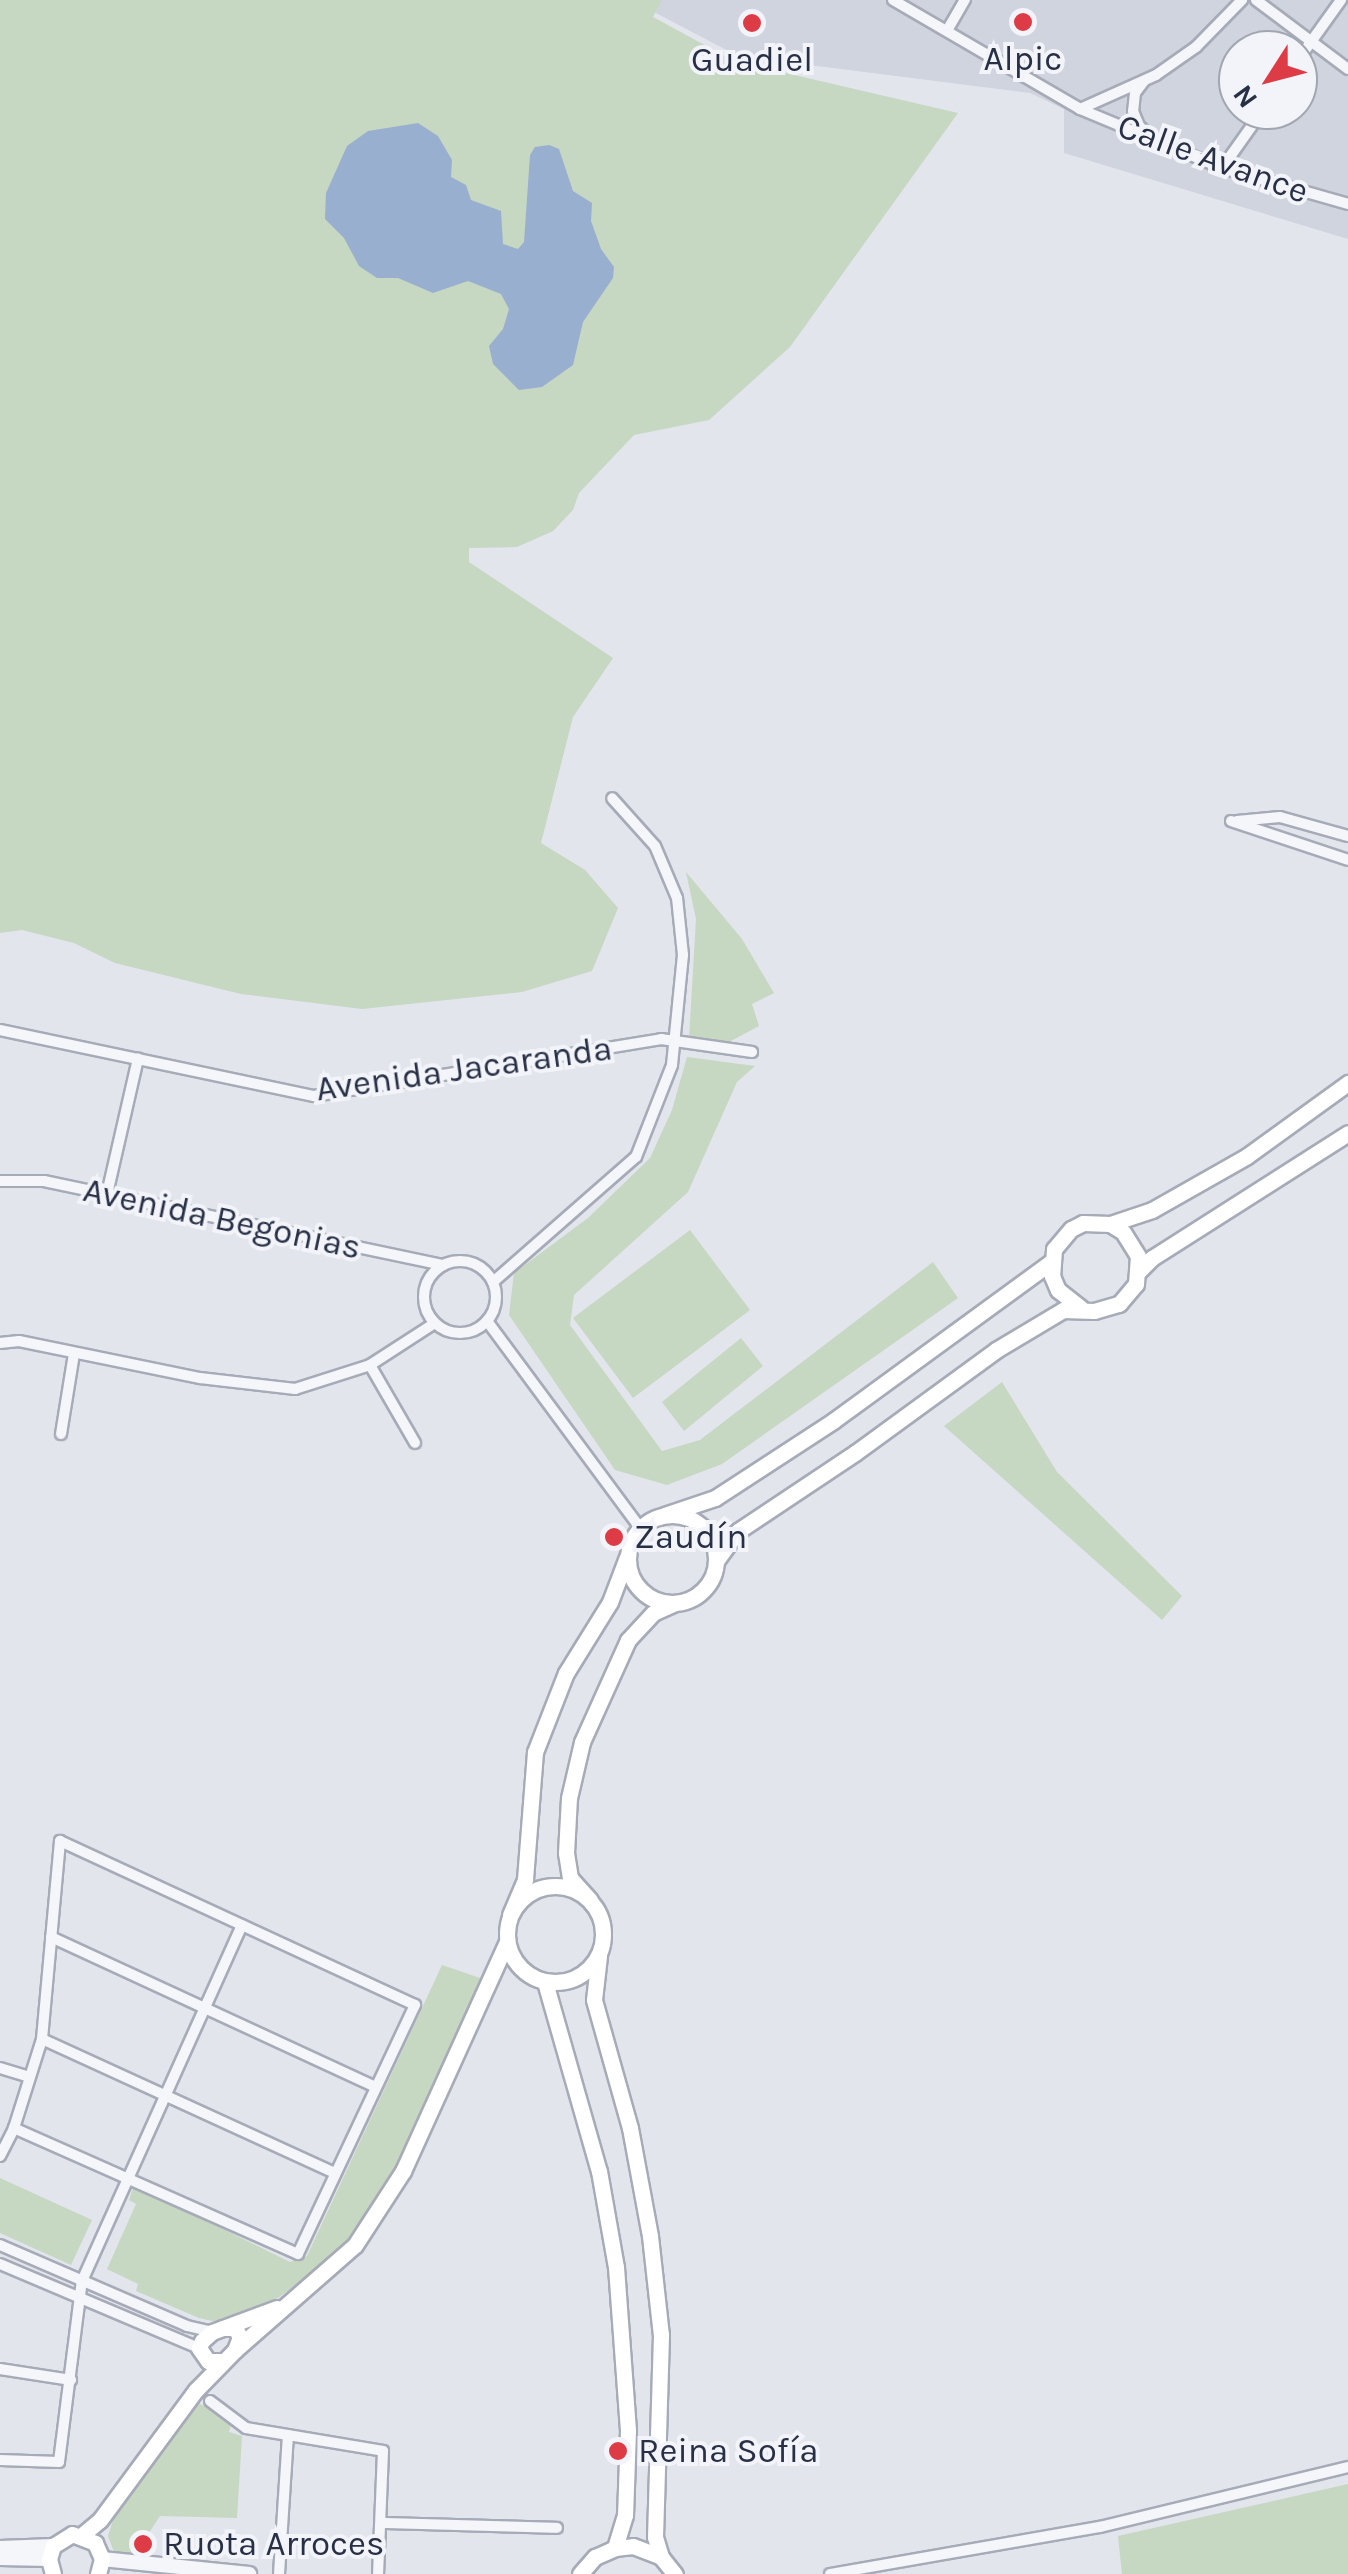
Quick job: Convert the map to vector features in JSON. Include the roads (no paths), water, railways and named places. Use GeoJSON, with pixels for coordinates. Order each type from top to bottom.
{"type":"FeatureCollection","features":[{"type":"Feature","properties":{"kind":"main road"},"geometry":{"type":"LineString","coordinates":[[1081,1308],[1058,1290],[1051,1262],[1054,1249],[1071,1229],[1096,1222],[1110,1224],[1152,1210],[1247,1156],[1348,1084]]}},
{"type":"Feature","properties":{"kind":"main road"},"geometry":{"type":"LineString","coordinates":[[1139,1271],[1152,1258],[1348,1133]]}},
{"type":"Feature","properties":{"kind":"main road"},"geometry":{"type":"LineString","coordinates":[[674,2574],[661,2557],[656,2537],[660,2335],[650,2236],[630,2128],[594,2000],[602,1920],[570,1878],[566,1854],[569,1798],[582,1742],[628,1640],[653,1613],[698,1595],[708,1584],[716,1561],[740,1529],[1042,1320],[1064,1310],[1094,1311],[1119,1304],[1136,1284],[1139,1271],[1132,1243],[1110,1224]]}},
{"type":"Feature","properties":{"kind":"main road"},"geometry":{"type":"LineString","coordinates":[[89,2539],[196,2390],[228,2355],[355,2246],[403,2171],[507,1942],[510,1914],[525,1879],[534,1752],[566,1673],[610,1602],[640,1528],[730,1488],[833,1421],[1051,1262]]}},
{"type":"Feature","properties":{"kind":"main road"},"geometry":{"type":"LineString","coordinates":[[664,1515],[697,1522],[708,1533],[716,1561]]}},
{"type":"Feature","properties":{"kind":"main road"},"geometry":{"type":"LineString","coordinates":[[627,1557],[636,1585],[647,1596],[675,1603]]}},
{"type":"Feature","properties":{"kind":"main road"},"geometry":{"type":"LineString","coordinates":[[510,1914],[524,1896],[549,1885],[576,1890],[590,1900]]}},
{"type":"Feature","properties":{"kind":"main road"},"geometry":{"type":"LineString","coordinates":[[507,1942],[516,1964],[545,1982],[579,1977],[599,1956]]}},
{"type":"Feature","properties":{"kind":"main road"},"geometry":{"type":"LineString","coordinates":[[489,1984],[516,1964]]}},
{"type":"Feature","properties":{"kind":"main road"},"geometry":{"type":"LineString","coordinates":[[545,1982],[595,2152],[616,2268],[628,2430],[625,2515],[615,2548]]}},
{"type":"Feature","properties":{"kind":"main road"},"geometry":{"type":"LineString","coordinates":[[196,2390],[200,2350],[218,2330],[286,2304]]}},
{"type":"Feature","properties":{"kind":"main road"},"geometry":{"type":"LineString","coordinates":[[200,2350],[208,2362],[228,2355],[240,2337],[235,2328],[218,2330]]}},
{"type":"Feature","properties":{"kind":"main road"},"geometry":{"type":"LineString","coordinates":[[52,2560],[64,2537],[89,2539]]}},
{"type":"Feature","properties":{"kind":"main road"},"geometry":{"type":"LineString","coordinates":[[89,2539],[100,2567]]}},
{"type":"Feature","properties":{"kind":"main road"},"geometry":{"type":"LineString","coordinates":[[580,2574],[595,2557],[615,2548],[633,2546],[661,2557]]}},
{"type":"Feature","properties":{"kind":"street","name":"Calle Avance"},"geometry":{"type":"LineString","coordinates":[[893,0],[1080,110],[1222,168],[1348,204]]}},
{"type":"Feature","properties":{"kind":"street"},"geometry":{"type":"LineString","coordinates":[[948,30],[965,0]]}},
{"type":"Feature","properties":{"kind":"street"},"geometry":{"type":"LineString","coordinates":[[1080,110],[1145,80],[1196,47],[1242,0]]}},
{"type":"Feature","properties":{"kind":"street"},"geometry":{"type":"LineString","coordinates":[[1256,0],[1300,30]]}},
{"type":"Feature","properties":{"kind":"street"},"geometry":{"type":"LineString","coordinates":[[1318,32],[1341,0]]}},
{"type":"Feature","properties":{"kind":"street"},"geometry":{"type":"LineString","coordinates":[[1318,43],[1348,69]]}},
{"type":"Feature","properties":{"kind":"street"},"geometry":{"type":"LineString","coordinates":[[1145,80],[1135,93],[1133,111],[1138,126],[1157,142]]}},
{"type":"Feature","properties":{"kind":"street"},"geometry":{"type":"LineString","coordinates":[[1222,168],[1249,130]]}},
{"type":"Feature","properties":{"kind":"street"},"geometry":{"type":"LineString","coordinates":[[493,1282],[636,1156],[665,1090],[675,1042],[682,955],[677,898],[655,846],[612,798]]}},
{"type":"Feature","properties":{"kind":"street"},"geometry":{"type":"LineString","coordinates":[[1348,836],[1280,817],[1231,821],[1348,860]]}},
{"type":"Feature","properties":{"kind":"street","name":"Avenida Jacaranda"},"geometry":{"type":"LineString","coordinates":[[0,1030],[314,1096],[662,1040],[752,1052]]}},
{"type":"Feature","properties":{"kind":"street"},"geometry":{"type":"LineString","coordinates":[[107,1194],[138,1059]]}},
{"type":"Feature","properties":{"kind":"street","name":"Avenida Begonias"},"geometry":{"type":"LineString","coordinates":[[0,1181],[44,1181],[443,1265]]}},
{"type":"Feature","properties":{"kind":"street"},"geometry":{"type":"LineString","coordinates":[[464,1261],[476,1264],[493,1282],[496,1298],[487,1321],[458,1333],[435,1323],[424,1296],[433,1273],[443,1265],[464,1261]]}},
{"type":"Feature","properties":{"kind":"street"},"geometry":{"type":"LineString","coordinates":[[487,1321],[640,1528]]}},
{"type":"Feature","properties":{"kind":"street"},"geometry":{"type":"LineString","coordinates":[[0,1343],[19,1341],[200,1378],[294,1388],[370,1365],[435,1323]]}},
{"type":"Feature","properties":{"kind":"street"},"geometry":{"type":"LineString","coordinates":[[61,1434],[74,1354]]}},
{"type":"Feature","properties":{"kind":"street"},"geometry":{"type":"LineString","coordinates":[[370,1365],[415,1443]]}},
{"type":"Feature","properties":{"kind":"street"},"geometry":{"type":"LineString","coordinates":[[0,2156],[14,2128],[42,2039],[60,1841],[416,2006],[298,2254],[128,2175],[14,2128]]}},
{"type":"Feature","properties":{"kind":"street"},"geometry":{"type":"LineString","coordinates":[[0,2460],[59,2462],[82,2281],[242,1925]]}},
{"type":"Feature","properties":{"kind":"street"},"geometry":{"type":"LineString","coordinates":[[51,1938],[375,2087]]}},
{"type":"Feature","properties":{"kind":"street"},"geometry":{"type":"LineString","coordinates":[[42,2039],[335,2173]]}},
{"type":"Feature","properties":{"kind":"street"},"geometry":{"type":"LineString","coordinates":[[0,2068],[30,2077]]}},
{"type":"Feature","properties":{"kind":"street"},"geometry":{"type":"LineString","coordinates":[[0,2245],[82,2281],[218,2330]]}},
{"type":"Feature","properties":{"kind":"street"},"geometry":{"type":"LineString","coordinates":[[0,2264],[200,2350]]}},
{"type":"Feature","properties":{"kind":"street"},"geometry":{"type":"LineString","coordinates":[[0,2370],[72,2380]]}},
{"type":"Feature","properties":{"kind":"street"},"geometry":{"type":"LineString","coordinates":[[210,2401],[246,2428],[384,2451],[378,2574]]}},
{"type":"Feature","properties":{"kind":"street"},"geometry":{"type":"LineString","coordinates":[[279,2574],[288,2436]]}},
{"type":"Feature","properties":{"kind":"street"},"geometry":{"type":"LineString","coordinates":[[830,2574],[1100,2527],[1348,2468]]}},
{"type":"Feature","properties":{"kind":"street"},"geometry":{"type":"LineString","coordinates":[[382,2523],[557,2528]]}},
{"type":"Feature","properties":{"kind":"street"},"geometry":{"type":"LineString","coordinates":[[0,2548],[52,2560]]}},
{"type":"Feature","properties":{"kind":"street"},"geometry":{"type":"LineString","coordinates":[[0,2558],[52,2560]]}},
{"type":"Feature","properties":{"kind":"street"},"geometry":{"type":"LineString","coordinates":[[100,2567],[250,2574]]}},
{"type":"Feature","properties":{"kind":"water"},"geometry":{"type":"Polygon","coordinates":[[[418,123],[438,136],[452,160],[451,177],[466,185],[471,200],[501,211],[503,244],[518,249],[524,242],[530,155],[535,147],[549,145],[559,149],[573,191],[592,203],[591,221],[601,249],[614,267],[613,278],[583,322],[573,365],[542,387],[519,390],[493,364],[489,346],[503,329],[509,309],[501,294],[468,281],[433,293],[398,278],[377,278],[359,266],[344,238],[325,219],[326,193],[347,146],[368,131],[418,123]]]}},
{"type":"Feature","properties":{"kind":"place","name":"Alpic"},"geometry":{"type":"Point","coordinates":[1023,22]}},
{"type":"Feature","properties":{"kind":"place","name":"Guadiel"},"geometry":{"type":"Point","coordinates":[752,23]}},
{"type":"Feature","properties":{"kind":"place","name":"Zaudín"},"geometry":{"type":"Point","coordinates":[614,1537]}},
{"type":"Feature","properties":{"kind":"place","name":"Reina Sofía"},"geometry":{"type":"Point","coordinates":[618,2451]}},
{"type":"Feature","properties":{"kind":"place","name":"Ruota Arroces"},"geometry":{"type":"Point","coordinates":[143,2544]}}]}
